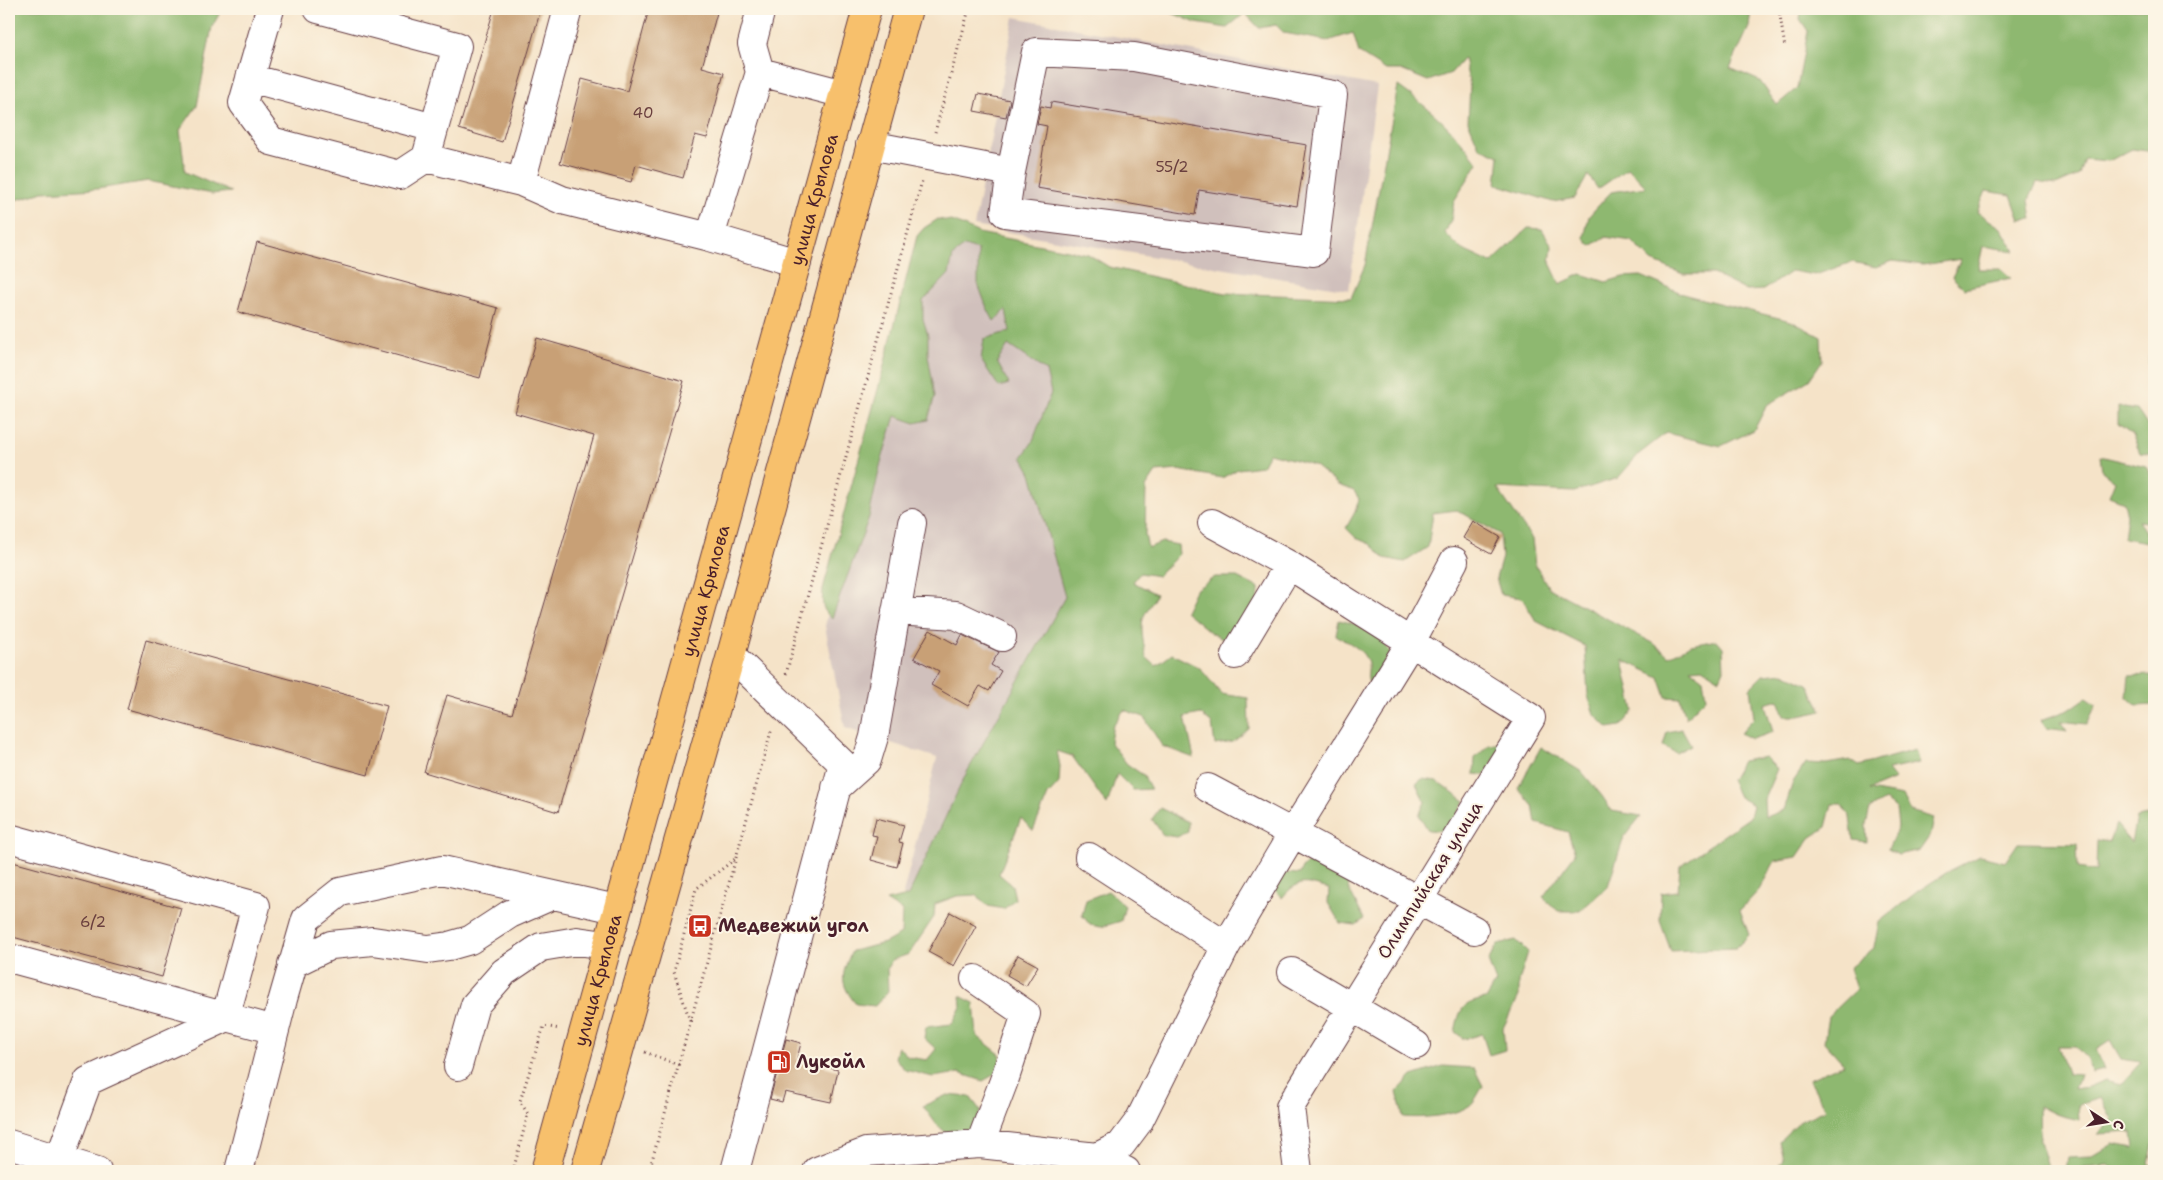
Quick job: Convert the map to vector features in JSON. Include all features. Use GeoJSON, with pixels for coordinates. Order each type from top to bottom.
{"type":"FeatureCollection","features":[{"type":"Feature","properties":{"kind":"main road","name":"улица Крылова"},"geometry":{"type":"LineString","coordinates":[[545,1171],[606,945],[867,9]]}},
{"type":"Feature","properties":{"kind":"main road"},"geometry":{"type":"LineString","coordinates":[[585,1171],[731,655],[908,9]]}},
{"type":"Feature","properties":{"kind":"main road"},"geometry":{"type":"LineString","coordinates":[[832,136],[870,146]]}},
{"type":"Feature","properties":{"kind":"street"},"geometry":{"type":"LineString","coordinates":[[270,9],[243,103],[271,141],[400,175],[426,158],[457,46],[318,9]]}},
{"type":"Feature","properties":{"kind":"street"},"geometry":{"type":"LineString","coordinates":[[521,182],[568,9]]}},
{"type":"Feature","properties":{"kind":"street"},"geometry":{"type":"LineString","coordinates":[[710,237],[760,72],[752,44],[761,9]]}},
{"type":"Feature","properties":{"kind":"street"},"geometry":{"type":"LineString","coordinates":[[1036,52],[1134,57],[1333,95],[1314,252],[1005,213],[1011,172],[1036,52]]}},
{"type":"Feature","properties":{"kind":"street"},"geometry":{"type":"LineString","coordinates":[[760,72],[844,94]]}},
{"type":"Feature","properties":{"kind":"street"},"geometry":{"type":"LineString","coordinates":[[250,78],[434,128]]}},
{"type":"Feature","properties":{"kind":"street"},"geometry":{"type":"LineString","coordinates":[[870,146],[1011,172]]}},
{"type":"Feature","properties":{"kind":"street"},"geometry":{"type":"LineString","coordinates":[[426,158],[521,182],[562,200],[710,237],[797,263]]}},
{"type":"Feature","properties":{"kind":"street"},"geometry":{"type":"LineString","coordinates":[[836,788],[867,760],[874,737],[912,523]]}},
{"type":"Feature","properties":{"kind":"street","name":"Олимпийская улица"},"geometry":{"type":"LineString","coordinates":[[1212,523],[1289,565],[1531,718],[1290,1107],[1298,1171]]}},
{"type":"Feature","properties":{"kind":"street"},"geometry":{"type":"LineString","coordinates":[[1097,1157],[1121,1145],[1139,1121],[1226,946],[1293,833],[1411,642],[1454,561]]}},
{"type":"Feature","properties":{"kind":"street"},"geometry":{"type":"LineString","coordinates":[[1234,655],[1289,565]]}},
{"type":"Feature","properties":{"kind":"street"},"geometry":{"type":"LineString","coordinates":[[896,611],[956,615],[1002,637]]}},
{"type":"Feature","properties":{"kind":"street"},"geometry":{"type":"LineString","coordinates":[[731,655],[843,764],[735,1171]]}},
{"type":"Feature","properties":{"kind":"street"},"geometry":{"type":"LineString","coordinates":[[1208,788],[1474,930]]}},
{"type":"Feature","properties":{"kind":"street"},"geometry":{"type":"LineString","coordinates":[[9,838],[256,906],[225,1018],[88,1082],[60,1160]]}},
{"type":"Feature","properties":{"kind":"street"},"geometry":{"type":"LineString","coordinates":[[1089,857],[1226,946]]}},
{"type":"Feature","properties":{"kind":"street"},"geometry":{"type":"LineString","coordinates":[[239,1171],[292,964],[306,920],[340,892],[442,870],[616,910]]}},
{"type":"Feature","properties":{"kind":"street"},"geometry":{"type":"LineString","coordinates":[[292,964],[331,944],[373,941],[428,949],[449,946],[470,940],[510,914],[553,895]]}},
{"type":"Feature","properties":{"kind":"street"},"geometry":{"type":"LineString","coordinates":[[458,1066],[475,1005],[504,972],[541,947],[577,941],[606,945]]}},
{"type":"Feature","properties":{"kind":"street"},"geometry":{"type":"LineString","coordinates":[[9,958],[275,1030]]}},
{"type":"Feature","properties":{"kind":"street"},"geometry":{"type":"LineString","coordinates":[[1292,972],[1416,1045]]}},
{"type":"Feature","properties":{"kind":"street"},"geometry":{"type":"LineString","coordinates":[[975,979],[1026,1014],[1006,1078],[980,1144]]}},
{"type":"Feature","properties":{"kind":"street"},"geometry":{"type":"LineString","coordinates":[[9,1144],[97,1171]]}},
{"type":"Feature","properties":{"kind":"street"},"geometry":{"type":"LineString","coordinates":[[817,1171],[866,1152],[980,1144],[1097,1157],[1126,1171]]}},
{"type":"Feature","properties":{"kind":"path"},"geometry":{"type":"LineString","coordinates":[[649,1171],[969,9]]}},
{"type":"Feature","properties":{"kind":"path"},"geometry":{"type":"LineString","coordinates":[[1779,9],[1785,48]]}},
{"type":"Feature","properties":{"kind":"path"},"geometry":{"type":"LineString","coordinates":[[690,1022],[674,972],[696,889],[735,859]]}},
{"type":"Feature","properties":{"kind":"path"},"geometry":{"type":"LineString","coordinates":[[513,1171],[528,1114],[520,1101],[544,1026]]}},
{"type":"Feature","properties":{"kind":"shaded area"},"geometry":{"type":"Polygon","coordinates":[[[1014,17],[1377,86],[1349,290],[974,226],[1014,17]]]}},
{"type":"Feature","properties":{"kind":"shaded area"},"geometry":{"type":"Polygon","coordinates":[[[969,237],[1104,268],[1031,473],[1065,597],[966,774],[908,896],[903,894],[937,758],[845,728],[825,626],[917,246],[969,237]]]}},
{"type":"Feature","properties":{"kind":"green space"},"geometry":{"type":"Polygon","coordinates":[[[9,9],[222,9],[212,27],[197,106],[180,130],[185,172],[231,192],[212,194],[148,181],[97,189],[43,192],[9,202],[9,9]]]}},
{"type":"Feature","properties":{"kind":"green space"},"geometry":{"type":"Polygon","coordinates":[[[1162,9],[1751,9],[1749,27],[1730,68],[1760,81],[1777,105],[1797,88],[1808,31],[1800,19],[1802,9],[2154,9],[2154,152],[2132,149],[2109,161],[2084,159],[2079,175],[2056,185],[2037,182],[2029,200],[2032,219],[2020,220],[2011,195],[1986,191],[1977,212],[2001,228],[2015,251],[1983,246],[1978,269],[2001,269],[2011,278],[1964,288],[1952,277],[1961,259],[1923,265],[1893,261],[1876,267],[1852,262],[1815,275],[1792,271],[1763,290],[1747,291],[1713,274],[1683,274],[1652,261],[1632,241],[1605,237],[1591,246],[1584,238],[1589,216],[1611,192],[1646,187],[1628,168],[1598,189],[1588,175],[1575,198],[1553,202],[1496,184],[1499,156],[1479,147],[1468,121],[1470,87],[1464,58],[1451,73],[1428,81],[1401,70],[1386,70],[1359,53],[1353,33],[1328,41],[1284,33],[1276,25],[1259,28],[1245,13],[1227,28],[1196,23],[1162,9]]]}},
{"type":"Feature","properties":{"kind":"green space"},"geometry":{"type":"Polygon","coordinates":[[[1398,86],[1441,121],[1478,163],[1454,201],[1451,220],[1445,233],[1461,249],[1491,263],[1528,228],[1542,229],[1552,246],[1550,263],[1560,284],[1581,274],[1606,282],[1623,277],[1641,276],[1686,295],[1791,321],[1821,337],[1822,361],[1809,380],[1767,405],[1754,430],[1721,446],[1666,433],[1639,454],[1618,478],[1574,492],[1497,488],[1532,539],[1535,565],[1549,588],[1653,643],[1669,656],[1691,645],[1717,640],[1723,647],[1724,670],[1720,679],[1703,668],[1690,669],[1703,679],[1706,698],[1686,718],[1680,698],[1666,697],[1659,677],[1623,660],[1634,711],[1621,726],[1608,728],[1594,714],[1588,696],[1585,646],[1536,621],[1522,598],[1501,595],[1496,578],[1502,557],[1500,534],[1457,510],[1433,513],[1428,547],[1405,562],[1384,558],[1370,544],[1356,538],[1346,528],[1355,512],[1359,499],[1354,491],[1338,485],[1314,465],[1269,453],[1262,466],[1238,469],[1222,478],[1178,470],[1156,472],[1146,487],[1145,535],[1148,548],[1162,542],[1178,545],[1179,554],[1158,576],[1140,573],[1133,582],[1156,594],[1142,623],[1146,657],[1156,666],[1172,654],[1200,668],[1221,694],[1248,698],[1249,729],[1233,742],[1215,745],[1212,724],[1201,714],[1185,717],[1194,758],[1162,746],[1144,717],[1124,710],[1113,725],[1110,742],[1127,764],[1143,775],[1151,789],[1133,790],[1117,774],[1107,805],[1072,756],[1057,751],[1060,766],[1059,783],[1048,795],[1033,831],[1021,818],[999,874],[1012,885],[1015,899],[1004,909],[988,906],[976,895],[957,896],[935,904],[934,917],[909,954],[892,960],[887,968],[888,991],[875,1006],[856,1004],[850,997],[844,984],[844,972],[852,951],[885,943],[901,934],[902,911],[886,901],[908,896],[966,774],[1065,597],[1031,473],[1022,457],[1032,443],[1051,393],[1046,371],[1008,345],[997,362],[1009,384],[999,387],[981,360],[984,339],[1010,331],[1006,310],[994,321],[987,308],[978,284],[978,250],[964,246],[953,256],[949,274],[923,301],[923,319],[928,335],[928,355],[935,396],[928,420],[915,423],[895,416],[880,466],[869,517],[832,618],[824,609],[823,589],[878,389],[917,236],[924,228],[938,219],[955,222],[979,233],[1088,254],[1109,267],[1225,293],[1351,298],[1365,265],[1398,86]]]}},
{"type":"Feature","properties":{"kind":"green space"},"geometry":{"type":"Polygon","coordinates":[[[2154,341],[2154,391],[2149,366],[2151,347],[2154,341]]]}},
{"type":"Feature","properties":{"kind":"green space"},"geometry":{"type":"Polygon","coordinates":[[[2118,407],[2137,410],[2151,431],[2154,430],[2154,455],[2140,453],[2132,434],[2118,424],[2118,407]]]}},
{"type":"Feature","properties":{"kind":"green space"},"geometry":{"type":"Polygon","coordinates":[[[2100,456],[2146,467],[2154,480],[2154,523],[2138,521],[2153,543],[2124,538],[2127,515],[2124,502],[2109,496],[2115,481],[2102,471],[2100,456]]]}},
{"type":"Feature","properties":{"kind":"green space"},"geometry":{"type":"Polygon","coordinates":[[[1215,577],[1237,577],[1259,588],[1258,607],[1233,645],[1210,632],[1185,611],[1195,590],[1215,577]]]}},
{"type":"Feature","properties":{"kind":"green space"},"geometry":{"type":"Polygon","coordinates":[[[1339,620],[1355,624],[1382,638],[1394,660],[1380,684],[1369,683],[1368,664],[1363,654],[1355,646],[1336,635],[1339,620]]]}},
{"type":"Feature","properties":{"kind":"green space"},"geometry":{"type":"Polygon","coordinates":[[[1784,673],[1808,684],[1822,711],[1799,716],[1784,716],[1778,700],[1765,704],[1773,732],[1752,739],[1740,733],[1754,718],[1750,688],[1763,675],[1784,673]]]}},
{"type":"Feature","properties":{"kind":"green space"},"geometry":{"type":"Polygon","coordinates":[[[2154,675],[2154,705],[2137,706],[2127,697],[2129,676],[2154,675]]]}},
{"type":"Feature","properties":{"kind":"green space"},"geometry":{"type":"Polygon","coordinates":[[[2086,698],[2096,705],[2087,724],[2060,721],[2067,731],[2047,728],[2041,720],[2069,710],[2086,698]]]}},
{"type":"Feature","properties":{"kind":"green space"},"geometry":{"type":"Polygon","coordinates":[[[1682,729],[1691,745],[1676,753],[1663,746],[1667,732],[1682,729]]]}},
{"type":"Feature","properties":{"kind":"green space"},"geometry":{"type":"Polygon","coordinates":[[[1503,743],[1486,775],[1474,774],[1475,758],[1489,745],[1503,743]]]}},
{"type":"Feature","properties":{"kind":"green space"},"geometry":{"type":"Polygon","coordinates":[[[1541,747],[1582,772],[1612,811],[1641,816],[1624,837],[1608,886],[1580,911],[1558,911],[1543,897],[1575,854],[1568,832],[1536,823],[1533,806],[1518,788],[1541,747]]]}},
{"type":"Feature","properties":{"kind":"green space"},"geometry":{"type":"Polygon","coordinates":[[[1915,750],[1919,763],[1888,770],[1895,779],[1869,790],[1903,796],[1910,811],[1934,818],[1931,834],[1920,850],[1898,855],[1888,849],[1898,827],[1896,809],[1885,800],[1870,809],[1866,825],[1867,842],[1853,840],[1850,817],[1841,804],[1832,804],[1826,827],[1810,838],[1797,857],[1775,861],[1759,890],[1740,910],[1749,935],[1736,948],[1671,951],[1660,921],[1661,893],[1678,891],[1680,866],[1750,817],[1753,805],[1739,797],[1731,780],[1742,761],[1765,757],[1777,769],[1764,799],[1765,817],[1784,810],[1793,782],[1806,763],[1826,764],[1850,760],[1859,766],[1915,750]]]}},
{"type":"Feature","properties":{"kind":"green space"},"geometry":{"type":"Polygon","coordinates":[[[1422,779],[1437,781],[1465,801],[1447,831],[1428,830],[1419,815],[1425,802],[1416,784],[1422,779]]]}},
{"type":"Feature","properties":{"kind":"green space"},"geometry":{"type":"Polygon","coordinates":[[[1160,808],[1188,822],[1188,832],[1177,837],[1163,835],[1152,819],[1160,808]]]}},
{"type":"Feature","properties":{"kind":"green space"},"geometry":{"type":"Polygon","coordinates":[[[2154,815],[2154,1141],[2149,1163],[2154,1167],[2154,1171],[2114,1171],[2108,1165],[2084,1167],[2086,1171],[2066,1171],[2068,1157],[2093,1156],[2113,1144],[2134,1148],[2132,1132],[2097,1134],[2112,1119],[2101,1098],[2078,1105],[2079,1120],[2055,1114],[2039,1106],[2040,1141],[2049,1171],[1774,1171],[1783,1160],[1779,1141],[1800,1121],[1826,1110],[1809,1079],[1844,1064],[1824,1042],[1828,1016],[1856,989],[1849,968],[1874,948],[1879,922],[1918,891],[1946,873],[1980,856],[2005,862],[2018,843],[2077,844],[2078,868],[2096,871],[2097,840],[2109,842],[2116,824],[2131,842],[2136,818],[2154,815]],[[2110,1040],[2096,1049],[2104,1069],[2092,1072],[2088,1060],[2075,1046],[2058,1046],[2067,1073],[2080,1074],[2075,1089],[2088,1087],[2105,1080],[2121,1084],[2141,1062],[2121,1059],[2110,1040]]]}},
{"type":"Feature","properties":{"kind":"green space"},"geometry":{"type":"Polygon","coordinates":[[[1316,855],[1352,873],[1348,888],[1364,919],[1356,925],[1340,923],[1328,903],[1329,889],[1303,884],[1293,887],[1282,898],[1275,890],[1284,873],[1300,874],[1303,867],[1316,855]]]}},
{"type":"Feature","properties":{"kind":"green space"},"geometry":{"type":"Polygon","coordinates":[[[1108,891],[1125,906],[1121,921],[1101,927],[1090,925],[1082,915],[1086,900],[1108,891]]]}},
{"type":"Feature","properties":{"kind":"green space"},"geometry":{"type":"Polygon","coordinates":[[[1516,940],[1528,952],[1519,981],[1519,996],[1503,1028],[1505,1050],[1489,1055],[1482,1034],[1464,1039],[1455,1032],[1463,1008],[1471,1003],[1486,999],[1496,982],[1488,961],[1498,944],[1516,940]]]}},
{"type":"Feature","properties":{"kind":"green space"},"geometry":{"type":"Polygon","coordinates":[[[960,996],[974,1003],[977,1036],[1001,1055],[997,1073],[983,1081],[959,1073],[933,1077],[905,1070],[895,1058],[898,1046],[908,1057],[927,1060],[936,1049],[924,1038],[926,1027],[952,1024],[961,1007],[960,996]]]}},
{"type":"Feature","properties":{"kind":"green space"},"geometry":{"type":"Polygon","coordinates":[[[1443,1066],[1474,1068],[1483,1086],[1473,1102],[1463,1109],[1446,1114],[1419,1118],[1403,1117],[1397,1092],[1412,1076],[1443,1066]]]}},
{"type":"Feature","properties":{"kind":"green space"},"geometry":{"type":"Polygon","coordinates":[[[947,1095],[970,1097],[981,1111],[971,1131],[949,1135],[937,1125],[923,1106],[947,1095]]]}},
{"type":"Feature","properties":{"kind":"building"},"geometry":{"type":"Polygon","coordinates":[[[494,9],[541,9],[502,142],[459,129],[494,9]]]}},
{"type":"Feature","properties":{"kind":"building"},"geometry":{"type":"Polygon","coordinates":[[[649,9],[718,9],[702,67],[724,73],[707,138],[695,135],[683,178],[636,165],[631,182],[560,163],[582,79],[627,91],[649,9]]]}},
{"type":"Feature","properties":{"kind":"building"},"geometry":{"type":"Polygon","coordinates":[[[978,94],[1010,100],[1006,117],[974,111],[978,94]]]}},
{"type":"Feature","properties":{"kind":"building"},"geometry":{"type":"Polygon","coordinates":[[[1051,102],[1307,145],[1297,206],[1199,190],[1195,215],[1037,188],[1047,126],[1037,124],[1041,106],[1050,108],[1051,102]]]}},
{"type":"Feature","properties":{"kind":"building"},"geometry":{"type":"Polygon","coordinates":[[[257,242],[498,308],[480,378],[238,312],[257,242]]]}},
{"type":"Feature","properties":{"kind":"building"},"geometry":{"type":"Polygon","coordinates":[[[537,338],[684,381],[558,812],[424,772],[447,695],[512,714],[594,436],[515,413],[537,338]]]}},
{"type":"Feature","properties":{"kind":"building"},"geometry":{"type":"Polygon","coordinates":[[[1473,521],[1500,537],[1491,554],[1463,538],[1473,521]]]}},
{"type":"Feature","properties":{"kind":"building"},"geometry":{"type":"Polygon","coordinates":[[[930,630],[957,645],[962,635],[999,652],[991,665],[1001,671],[989,691],[980,686],[968,706],[931,685],[939,671],[914,658],[930,630]]]}},
{"type":"Feature","properties":{"kind":"building"},"geometry":{"type":"Polygon","coordinates":[[[146,640],[387,706],[368,775],[127,709],[146,640]]]}},
{"type":"Feature","properties":{"kind":"building"},"geometry":{"type":"Polygon","coordinates":[[[876,818],[904,825],[899,842],[903,843],[897,867],[871,860],[877,836],[872,835],[876,818]]]}},
{"type":"Feature","properties":{"kind":"building"},"geometry":{"type":"Polygon","coordinates":[[[9,861],[181,908],[162,977],[9,936],[9,861]]]}},
{"type":"Feature","properties":{"kind":"building"},"geometry":{"type":"Polygon","coordinates":[[[950,912],[976,926],[954,966],[928,952],[950,912]]]}},
{"type":"Feature","properties":{"kind":"building"},"geometry":{"type":"Polygon","coordinates":[[[1018,955],[1038,966],[1026,986],[1007,975],[1018,955]]]}},
{"type":"Feature","properties":{"kind":"building"},"geometry":{"type":"Polygon","coordinates":[[[786,1039],[801,1043],[797,1059],[838,1070],[831,1102],[785,1092],[782,1102],[770,1099],[786,1039]]]}},
{"type":"Feature","properties":{"kind":"place","name":"Медвежий угол"},"geometry":{"type":"Point","coordinates":[700,926]}},
{"type":"Feature","properties":{"kind":"place","name":"Лукойл"},"geometry":{"type":"Point","coordinates":[779,1062]}}]}
